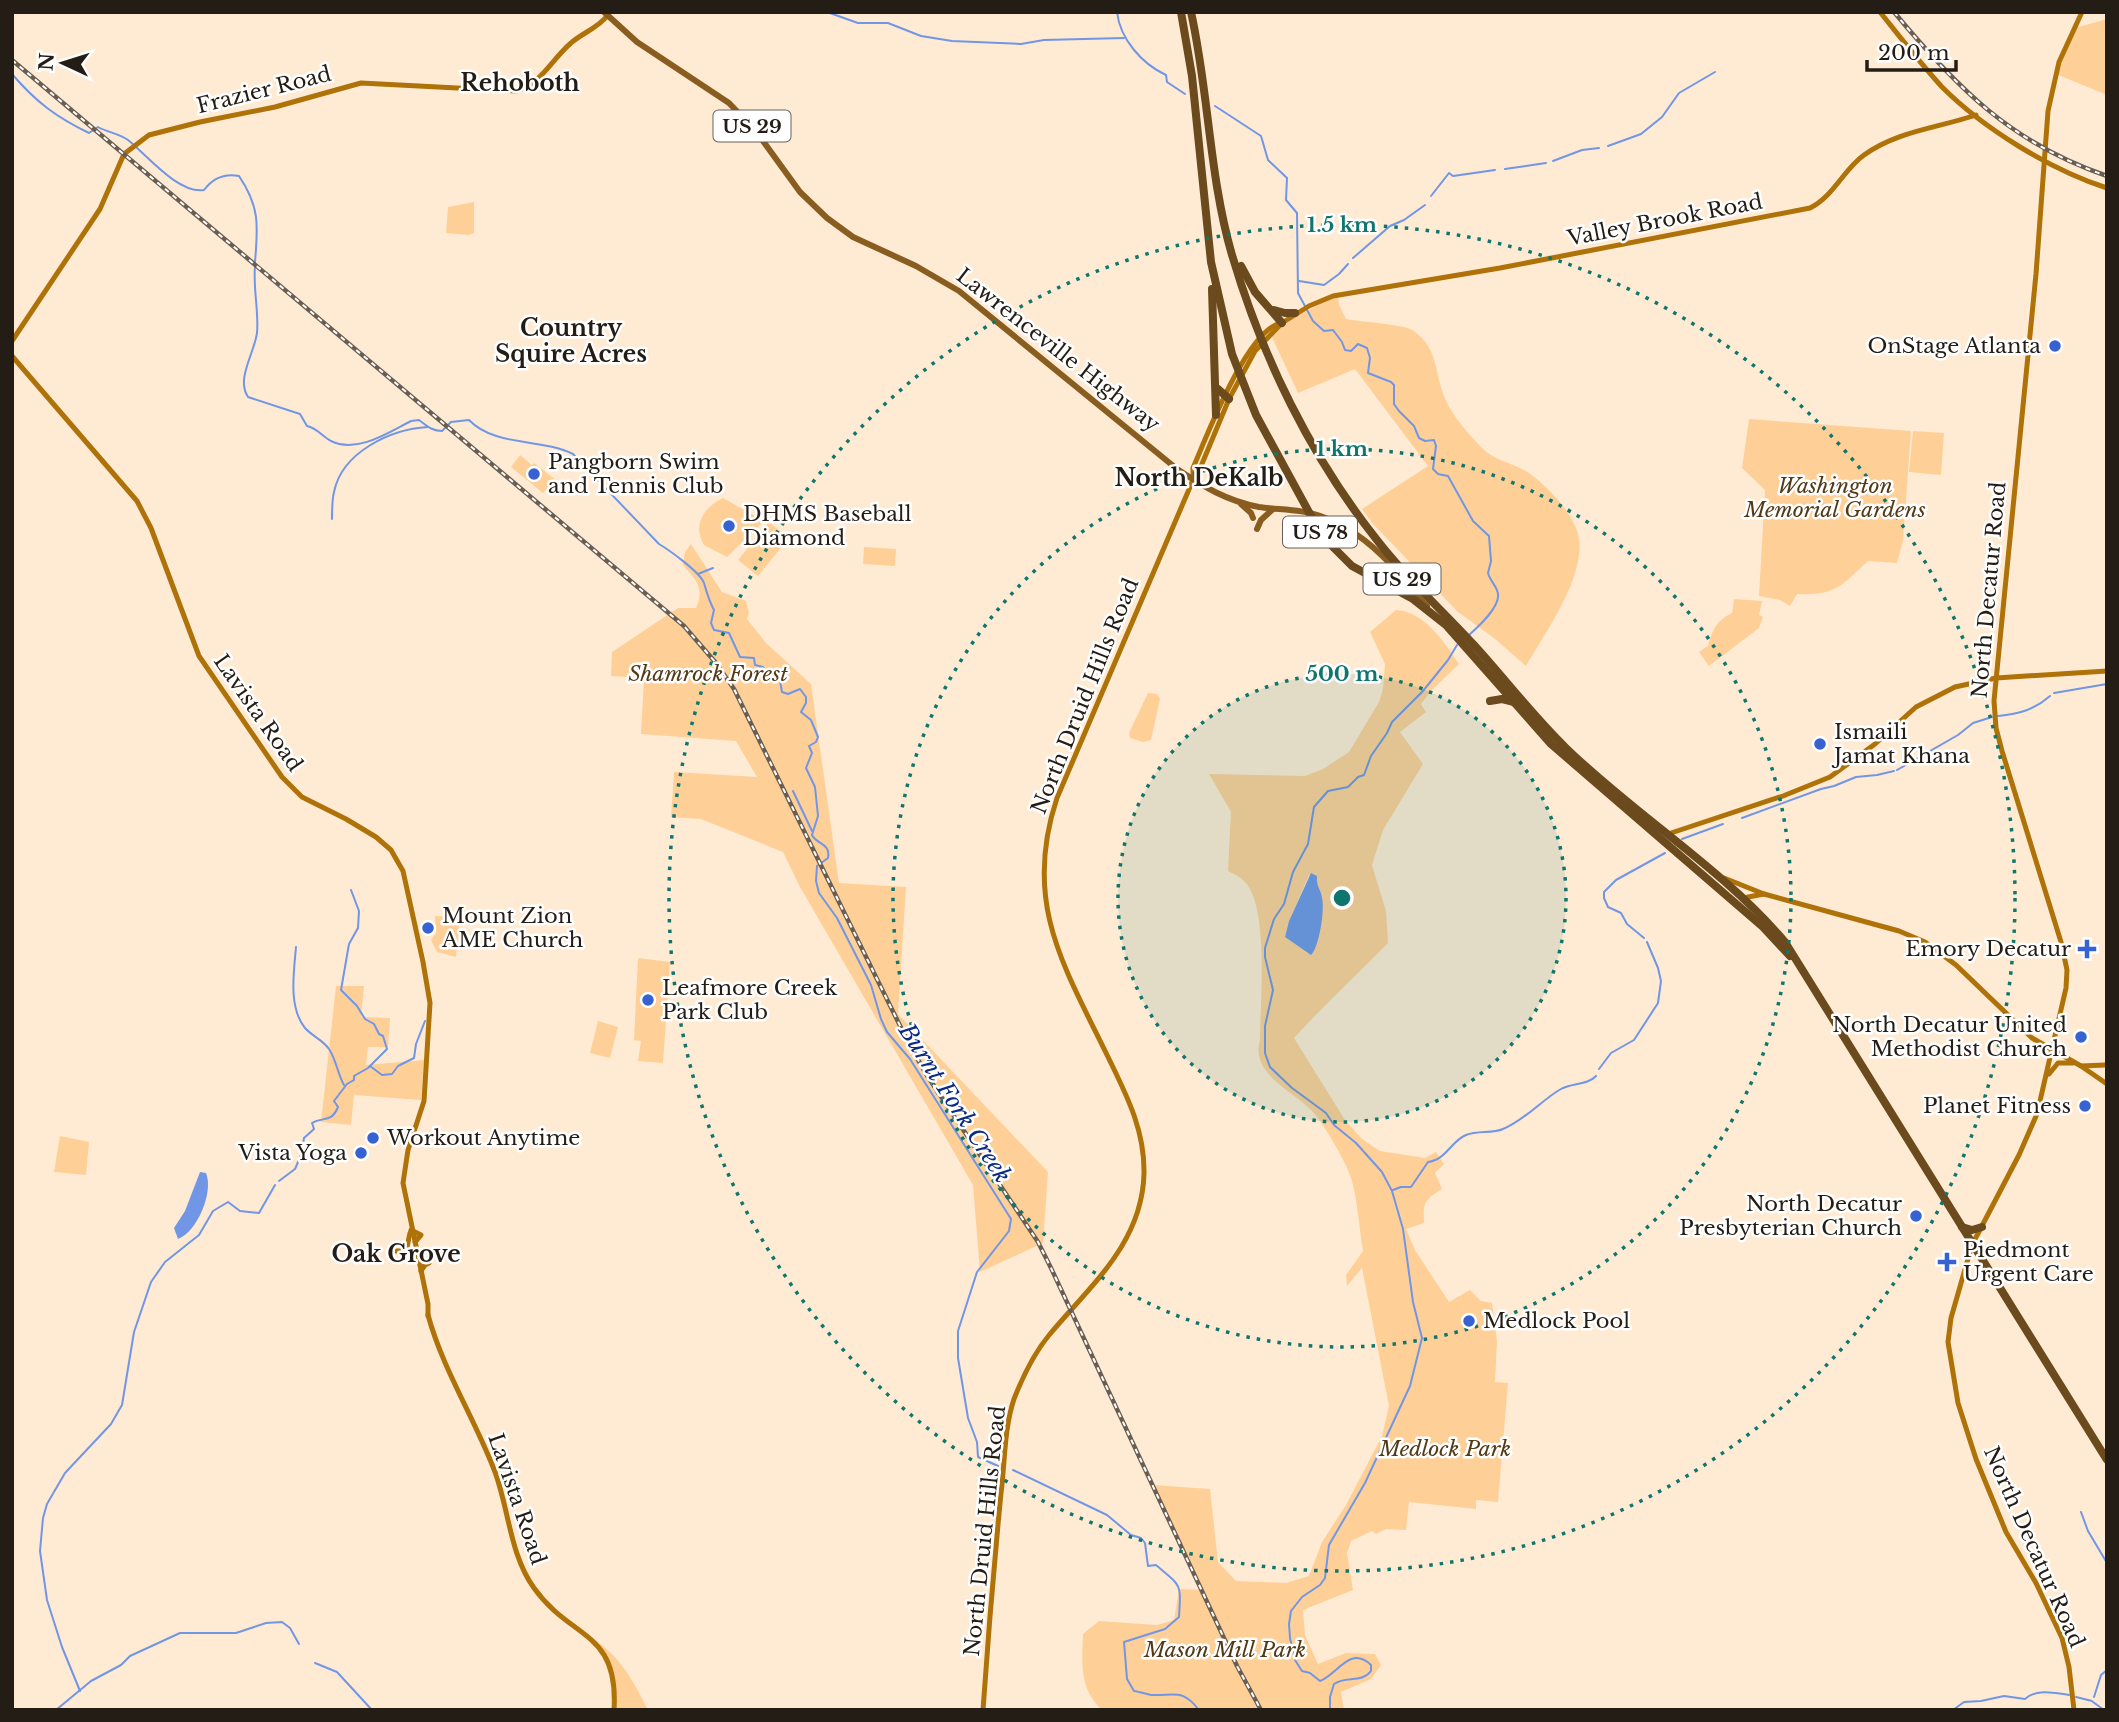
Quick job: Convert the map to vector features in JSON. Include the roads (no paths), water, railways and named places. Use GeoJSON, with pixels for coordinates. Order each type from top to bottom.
{"type":"FeatureCollection","features":[{"type":"Feature","properties":{"kind":"highway","name":"US 78"},"geometry":{"type":"LineString","coordinates":[[1181,12],[1191,68],[1210,262],[1232,354],[1246,392],[1316,526],[1330,546],[1352,566],[1413,599],[1446,625]]}},
{"type":"Feature","properties":{"kind":"highway","name":"US 78"},"geometry":{"type":"LineString","coordinates":[[1191,12],[1199,50],[1214,173],[1223,219],[1232,256],[1269,354],[1301,426],[1326,470],[1379,543],[1426,596]]}},
{"type":"Feature","properties":{"kind":"highway"},"geometry":{"type":"LineString","coordinates":[[1223,219],[1244,274],[1255,292],[1282,323]]}},
{"type":"Feature","properties":{"kind":"highway"},"geometry":{"type":"LineString","coordinates":[[1210,262],[1217,386],[1216,415]]}},
{"type":"Feature","properties":{"kind":"highway"},"geometry":{"type":"LineString","coordinates":[[1271,309],[1285,313],[1298,311]]}},
{"type":"Feature","properties":{"kind":"highway"},"geometry":{"type":"LineString","coordinates":[[1217,386],[1226,398]]}},
{"type":"Feature","properties":{"kind":"highway","name":"Lawrenceville Highway"},"geometry":{"type":"LineString","coordinates":[[1426,596],[1556,738],[1663,836]]}},
{"type":"Feature","properties":{"kind":"highway","name":"Lawrenceville Highway"},"geometry":{"type":"LineString","coordinates":[[1446,625],[1459,634]]}},
{"type":"Feature","properties":{"kind":"highway","name":"Lawrenceville Highway"},"geometry":{"type":"LineString","coordinates":[[1471,646],[1494,678],[1566,758],[1663,836]]}},
{"type":"Feature","properties":{"kind":"highway"},"geometry":{"type":"LineString","coordinates":[[1494,678],[1497,692],[1490,701],[1506,699],[1516,703]]}},
{"type":"Feature","properties":{"kind":"highway","name":"US 29"},"geometry":{"type":"LineString","coordinates":[[1663,836],[1718,875],[1739,900]]}},
{"type":"Feature","properties":{"kind":"highway","name":"US 29"},"geometry":{"type":"LineString","coordinates":[[1663,836],[1785,942],[2107,1460]]}},
{"type":"Feature","properties":{"kind":"highway"},"geometry":{"type":"LineString","coordinates":[[1962,1227],[1972,1230],[1982,1227]]}},
{"type":"Feature","properties":{"kind":"main road"},"geometry":{"type":"LineString","coordinates":[[1880,12],[1944,88],[1976,115],[2044,160],[2086,181],[2107,188]]}},
{"type":"Feature","properties":{"kind":"main road","name":"North Decatur Road"},"geometry":{"type":"LineString","coordinates":[[2074,1710],[2069,1667],[2062,1638],[2036,1583],[2000,1518],[1972,1448],[1958,1403],[1948,1335],[1972,1245],[2027,1138],[2047,1079],[2065,995],[2065,960],[1996,727],[1993,701],[2036,268],[2048,111],[2054,80],[2082,12]]}},
{"type":"Feature","properties":{"kind":"main road","name":"Frazier Road"},"geometry":{"type":"LineString","coordinates":[[12,341],[100,209],[120,161],[149,135],[275,107],[361,83],[517,91],[539,80],[571,43],[603,22],[606,14]]}},
{"type":"Feature","properties":{"kind":"main road","name":"Lawrenceville Highway"},"geometry":{"type":"LineString","coordinates":[[606,14],[644,46],[729,103],[755,130],[800,192],[827,218],[853,237],[917,267],[959,291],[1193,480],[1222,497],[1239,503],[1322,516],[1374,546],[1426,596]]}},
{"type":"Feature","properties":{"kind":"main road","name":"Valley Brook Road"},"geometry":{"type":"LineString","coordinates":[[1333,296],[1500,268],[1810,208],[1825,198],[1854,163],[1882,144],[1907,133],[1976,115]]}},
{"type":"Feature","properties":{"kind":"main road","name":"North Druid Hills Road"},"geometry":{"type":"LineString","coordinates":[[1193,480],[1193,468],[1216,415],[1252,347],[1275,324],[1282,323],[1298,311],[1333,296]]}},
{"type":"Feature","properties":{"kind":"main road","name":"Lavista Road"},"geometry":{"type":"LineString","coordinates":[[12,356],[137,501],[151,528],[200,656],[282,777],[302,797],[376,837],[391,850],[403,871],[430,1003],[424,1101],[408,1150],[402,1183],[411,1228],[421,1236],[414,1244],[423,1289],[421,1292],[442,1358],[495,1471],[522,1568],[533,1588],[549,1605],[590,1637],[608,1659],[616,1689],[614,1710]]}},
{"type":"Feature","properties":{"kind":"main road","name":"North Druid Hills Road"},"geometry":{"type":"LineString","coordinates":[[983,1710],[994,1564],[1010,1411],[1029,1365],[1050,1334],[1108,1269],[1133,1228],[1142,1198],[1144,1159],[1138,1123],[1050,928],[1043,891],[1042,862],[1048,826],[1057,798],[1199,471],[1226,398]]}},
{"type":"Feature","properties":{"kind":"main road"},"geometry":{"type":"LineString","coordinates":[[1239,503],[1253,518]]}},
{"type":"Feature","properties":{"kind":"main road"},"geometry":{"type":"LineString","coordinates":[[1257,529],[1261,520],[1274,509]]}},
{"type":"Feature","properties":{"kind":"main road","name":"Lawrenceville Highway"},"geometry":{"type":"LineString","coordinates":[[1357,535],[1446,625]]}},
{"type":"Feature","properties":{"kind":"main road"},"geometry":{"type":"LineString","coordinates":[[1663,836],[1783,796],[1830,777],[1875,744],[1922,702],[1955,687],[1996,678],[2107,671]]}},
{"type":"Feature","properties":{"kind":"main road"},"geometry":{"type":"LineString","coordinates":[[1718,875],[1764,894],[1899,931],[1925,942],[1946,956],[2027,1034],[2052,1051],[2079,1064],[2107,1084]]}},
{"type":"Feature","properties":{"kind":"main road"},"geometry":{"type":"LineString","coordinates":[[1739,900],[1764,894]]}},
{"type":"Feature","properties":{"kind":"main road"},"geometry":{"type":"LineString","coordinates":[[2047,1079],[2056,1064],[2105,1065]]}},
{"type":"Feature","properties":{"kind":"main road"},"geometry":{"type":"LineString","coordinates":[[396,1251],[403,1251],[407,1247],[411,1228]]}},
{"type":"Feature","properties":{"kind":"main road"},"geometry":{"type":"LineString","coordinates":[[420,1274],[423,1267],[429,1263]]}},
{"type":"Feature","properties":{"kind":"water"},"geometry":{"type":"Polygon","coordinates":[[[1311,873],[1317,876],[1323,904],[1319,937],[1311,955],[1285,937],[1289,921],[1311,873]]]}},
{"type":"Feature","properties":{"kind":"water"},"geometry":{"type":"Polygon","coordinates":[[[200,1172],[206,1173],[208,1181],[206,1200],[192,1228],[178,1239],[174,1228],[185,1211],[200,1172]]]}},
{"type":"Feature","properties":{"kind":"waterway"},"geometry":{"type":"LineString","coordinates":[[827,12],[858,23],[888,23],[921,36],[952,41],[1021,44],[1044,40],[1124,38]]}},
{"type":"Feature","properties":{"kind":"waterway"},"geometry":{"type":"LineString","coordinates":[[1117,12],[1127,41],[1134,50],[1166,75],[1167,82],[1185,94]]}},
{"type":"Feature","properties":{"kind":"waterway"},"geometry":{"type":"LineString","coordinates":[[1608,146],[1641,134],[1662,117],[1679,93],[1715,72]]}},
{"type":"Feature","properties":{"kind":"waterway","name":"Burnt Fork Creek"},"geometry":{"type":"LineString","coordinates":[[12,74],[56,115],[89,133],[98,127],[125,138],[163,172],[184,186],[204,190],[219,177],[239,176],[251,197],[256,217],[255,262]]}},
{"type":"Feature","properties":{"kind":"waterway"},"geometry":{"type":"LineString","coordinates":[[1215,106],[1261,136],[1268,160],[1287,178],[1286,200],[1297,213],[1298,293],[1313,321],[1324,331],[1333,330],[1345,350],[1351,351],[1358,344],[1367,348],[1370,358],[1368,373],[1394,385],[1394,404],[1399,411],[1414,426],[1419,438],[1425,441],[1434,440],[1436,446],[1433,469],[1438,474],[1448,476],[1473,521],[1489,536],[1491,561],[1488,573],[1498,599],[1488,616],[1469,635]]}},
{"type":"Feature","properties":{"kind":"waterway"},"geometry":{"type":"LineString","coordinates":[[1553,161],[1582,150],[1599,148]]}},
{"type":"Feature","properties":{"kind":"waterway"},"geometry":{"type":"LineString","coordinates":[[1505,169],[1546,163]]}},
{"type":"Feature","properties":{"kind":"waterway"},"geometry":{"type":"LineString","coordinates":[[1431,196],[1449,173],[1453,176],[1495,170]]}},
{"type":"Feature","properties":{"kind":"waterway"},"geometry":{"type":"LineString","coordinates":[[1353,258],[1390,226],[1425,205]]}},
{"type":"Feature","properties":{"kind":"waterway"},"geometry":{"type":"LineString","coordinates":[[1299,281],[1324,285],[1348,264]]}},
{"type":"Feature","properties":{"kind":"waterway","name":"Burnt Fork Creek"},"geometry":{"type":"LineString","coordinates":[[255,266],[257,333],[245,374],[248,397],[300,414],[307,426],[341,444],[351,445],[372,440],[411,421],[419,420],[432,429],[442,431],[451,422],[469,420],[492,434],[573,454],[659,544],[697,573],[704,583],[714,610],[711,623],[714,630],[729,633],[740,657],[754,658],[755,665],[763,667],[768,675],[780,681],[782,692],[788,694],[800,689],[806,697],[801,712],[811,720],[818,737],[816,742],[809,746],[812,753],[806,768],[815,787],[818,816],[812,835],[826,847],[828,853],[828,858],[817,866],[816,881],[819,893],[837,918],[871,985],[887,1032],[910,1059],[1011,1219],[1009,1231],[977,1272],[958,1331],[958,1358],[978,1457],[998,1466]]}},
{"type":"Feature","properties":{"kind":"waterway"},"geometry":{"type":"LineString","coordinates":[[332,519],[333,495],[339,478],[358,454],[370,445],[399,432],[428,427]]}},
{"type":"Feature","properties":{"kind":"waterway"},"geometry":{"type":"LineString","coordinates":[[698,574],[713,568]]}},
{"type":"Feature","properties":{"kind":"waterway"},"geometry":{"type":"LineString","coordinates":[[1330,1710],[1334,1684],[1367,1675],[1371,1671],[1371,1665],[1364,1660],[1350,1659],[1320,1681],[1310,1673],[1302,1671],[1295,1660],[1290,1638],[1291,1611],[1302,1597],[1320,1585],[1325,1578],[1329,1545],[1365,1483],[1410,1386],[1422,1338],[1413,1302],[1403,1229],[1392,1191],[1382,1172],[1356,1143],[1334,1125],[1326,1113],[1292,1088],[1270,1067],[1265,1053],[1265,1026],[1273,990],[1265,948],[1274,919],[1284,904],[1293,872],[1308,844],[1314,807],[1328,791],[1348,787],[1364,775],[1371,756],[1392,722],[1423,691],[1457,645]]}},
{"type":"Feature","properties":{"kind":"waterway"},"geometry":{"type":"LineString","coordinates":[[2054,693],[2107,684]]}},
{"type":"Feature","properties":{"kind":"waterway"},"geometry":{"type":"LineString","coordinates":[[1998,716],[2026,710],[2050,696]]}},
{"type":"Feature","properties":{"kind":"waterway"},"geometry":{"type":"LineString","coordinates":[[1897,770],[1958,735],[1973,723],[1992,717]]}},
{"type":"Feature","properties":{"kind":"waterway"},"geometry":{"type":"LineString","coordinates":[[1742,818],[1856,777],[1894,771]]}},
{"type":"Feature","properties":{"kind":"waterway"},"geometry":{"type":"LineString","coordinates":[[793,791],[812,831]]}},
{"type":"Feature","properties":{"kind":"waterway"},"geometry":{"type":"LineString","coordinates":[[1682,839],[1723,824]]}},
{"type":"Feature","properties":{"kind":"waterway"},"geometry":{"type":"LineString","coordinates":[[1644,938],[1627,924],[1621,913],[1608,907],[1604,892],[1616,880],[1665,853]]}},
{"type":"Feature","properties":{"kind":"waterway"},"geometry":{"type":"LineString","coordinates":[[279,1181],[295,1169],[304,1138],[314,1129],[312,1123],[333,1116],[338,1107],[334,1101],[347,1084],[387,1049],[383,1036],[374,1024],[365,1019],[357,1006],[341,990],[349,944],[358,928],[359,911],[351,890]]}},
{"type":"Feature","properties":{"kind":"waterway"},"geometry":{"type":"LineString","coordinates":[[1599,1069],[1611,1053],[1634,1040],[1658,1003],[1661,981],[1647,942]]}},
{"type":"Feature","properties":{"kind":"waterway"},"geometry":{"type":"LineString","coordinates":[[296,947],[293,978],[296,1010],[305,1028],[329,1049],[344,1085]]}},
{"type":"Feature","properties":{"kind":"waterway"},"geometry":{"type":"LineString","coordinates":[[370,1066],[382,1075],[392,1074],[398,1066],[414,1058],[425,1021]]}},
{"type":"Feature","properties":{"kind":"waterway"},"geometry":{"type":"LineString","coordinates":[[1393,1190],[1411,1187],[1428,1162],[1439,1158],[1461,1138],[1503,1129],[1561,1089],[1589,1081],[1596,1076]]}},
{"type":"Feature","properties":{"kind":"waterway"},"geometry":{"type":"LineString","coordinates":[[80,1691],[47,1600],[40,1551],[47,1504],[65,1473],[111,1424],[122,1405],[134,1332],[151,1282],[165,1262],[199,1235],[213,1211],[228,1202],[240,1211],[259,1213],[275,1185]]}},
{"type":"Feature","properties":{"kind":"waterway","name":"Burnt Fork Creek"},"geometry":{"type":"LineString","coordinates":[[1013,1470],[1107,1515],[1145,1543],[1148,1566],[1156,1565],[1178,1586],[1179,1617],[1165,1629],[1124,1642],[1127,1679],[1134,1691],[1151,1695],[1183,1696],[1199,1710]]}},
{"type":"Feature","properties":{"kind":"waterway"},"geometry":{"type":"LineString","coordinates":[[2081,1512],[2088,1531],[2107,1563]]}},
{"type":"Feature","properties":{"kind":"waterway"},"geometry":{"type":"LineString","coordinates":[[56,1710],[91,1681],[121,1665],[130,1656],[180,1633],[236,1633],[266,1623],[282,1622],[290,1628],[299,1644]]}},
{"type":"Feature","properties":{"kind":"waterway"},"geometry":{"type":"LineString","coordinates":[[315,1663],[337,1672],[372,1710]]}},
{"type":"Feature","properties":{"kind":"waterway"},"geometry":{"type":"LineString","coordinates":[[2094,1697],[2101,1675],[2107,1670]]}},
{"type":"Feature","properties":{"kind":"waterway"},"geometry":{"type":"LineString","coordinates":[[1953,1710],[1964,1702],[2004,1696],[2025,1699],[2041,1692],[2069,1695]]}},
{"type":"Feature","properties":{"kind":"waterway"},"geometry":{"type":"LineString","coordinates":[[2076,1697],[2092,1701]]}},
{"type":"Feature","properties":{"kind":"waterway"},"geometry":{"type":"LineString","coordinates":[[2093,1702],[2104,1710]]}},
{"type":"Feature","properties":{"kind":"waterway"},"geometry":{"type":"LineString","coordinates":[[1415,1710],[1423,1710]]}},
{"type":"Feature","properties":{"kind":"railway"},"geometry":{"type":"LineString","coordinates":[[1894,12],[1940,65],[1988,110],[2042,147],[2107,176]]}},
{"type":"Feature","properties":{"kind":"railway"},"geometry":{"type":"LineString","coordinates":[[12,60],[684,626],[716,663],[734,689],[910,1046],[1038,1242],[1237,1666],[1261,1710]]}},
{"type":"Feature","properties":{"kind":"place","name":"OnStage Atlanta"},"geometry":{"type":"Point","coordinates":[2055,346]}},
{"type":"Feature","properties":{"kind":"place","name":"Pangborn Swim and Tennis Club"},"geometry":{"type":"Point","coordinates":[534,474]}},
{"type":"Feature","properties":{"kind":"place","name":"DHMS Baseball Diamond"},"geometry":{"type":"Point","coordinates":[729,526]}},
{"type":"Feature","properties":{"kind":"place","name":"Ismaili Jamat Khana"},"geometry":{"type":"Point","coordinates":[1820,744]}},
{"type":"Feature","properties":{"kind":"place","name":"Mount Zion AME Church"},"geometry":{"type":"Point","coordinates":[428,928]}},
{"type":"Feature","properties":{"kind":"place","name":"Emory Decatur"},"geometry":{"type":"Point","coordinates":[2087,949]}},
{"type":"Feature","properties":{"kind":"place","name":"Leafmore Creek Park Club"},"geometry":{"type":"Point","coordinates":[648,1000]}},
{"type":"Feature","properties":{"kind":"place","name":"North Decatur United Methodist Church"},"geometry":{"type":"Point","coordinates":[2081,1037]}},
{"type":"Feature","properties":{"kind":"place","name":"Planet Fitness"},"geometry":{"type":"Point","coordinates":[2085,1106]}},
{"type":"Feature","properties":{"kind":"place","name":"Workout Anytime"},"geometry":{"type":"Point","coordinates":[373,1138]}},
{"type":"Feature","properties":{"kind":"place","name":"Vista Yoga"},"geometry":{"type":"Point","coordinates":[361,1153]}},
{"type":"Feature","properties":{"kind":"place","name":"North Decatur Presbyterian Church"},"geometry":{"type":"Point","coordinates":[1916,1216]}},
{"type":"Feature","properties":{"kind":"place","name":"Piedmont Urgent Care"},"geometry":{"type":"Point","coordinates":[1947,1262]}},
{"type":"Feature","properties":{"kind":"place","name":"Medlock Pool"},"geometry":{"type":"Point","coordinates":[1469,1321]}},
{"type":"Feature","properties":{"kind":"district","name":"Rehoboth"},"geometry":{"type":"Point","coordinates":[520,83]}},
{"type":"Feature","properties":{"kind":"district","name":"Country Squire Acres"},"geometry":{"type":"Point","coordinates":[571,341]}},
{"type":"Feature","properties":{"kind":"district","name":"North DeKalb"},"geometry":{"type":"Point","coordinates":[1199,478]}},
{"type":"Feature","properties":{"kind":"district","name":"Oak Grove"},"geometry":{"type":"Point","coordinates":[396,1254]}},
{"type":"Feature","properties":{"kind":"park label","name":"Washington Memorial Gardens"},"geometry":{"type":"Point","coordinates":[1835,498]}},
{"type":"Feature","properties":{"kind":"park label","name":"Shamrock Forest"},"geometry":{"type":"Point","coordinates":[708,674]}},
{"type":"Feature","properties":{"kind":"park label","name":"Medlock Park"},"geometry":{"type":"Point","coordinates":[1445,1449]}},
{"type":"Feature","properties":{"kind":"park label","name":"Mason Mill Park"},"geometry":{"type":"Point","coordinates":[1225,1650]}}]}
